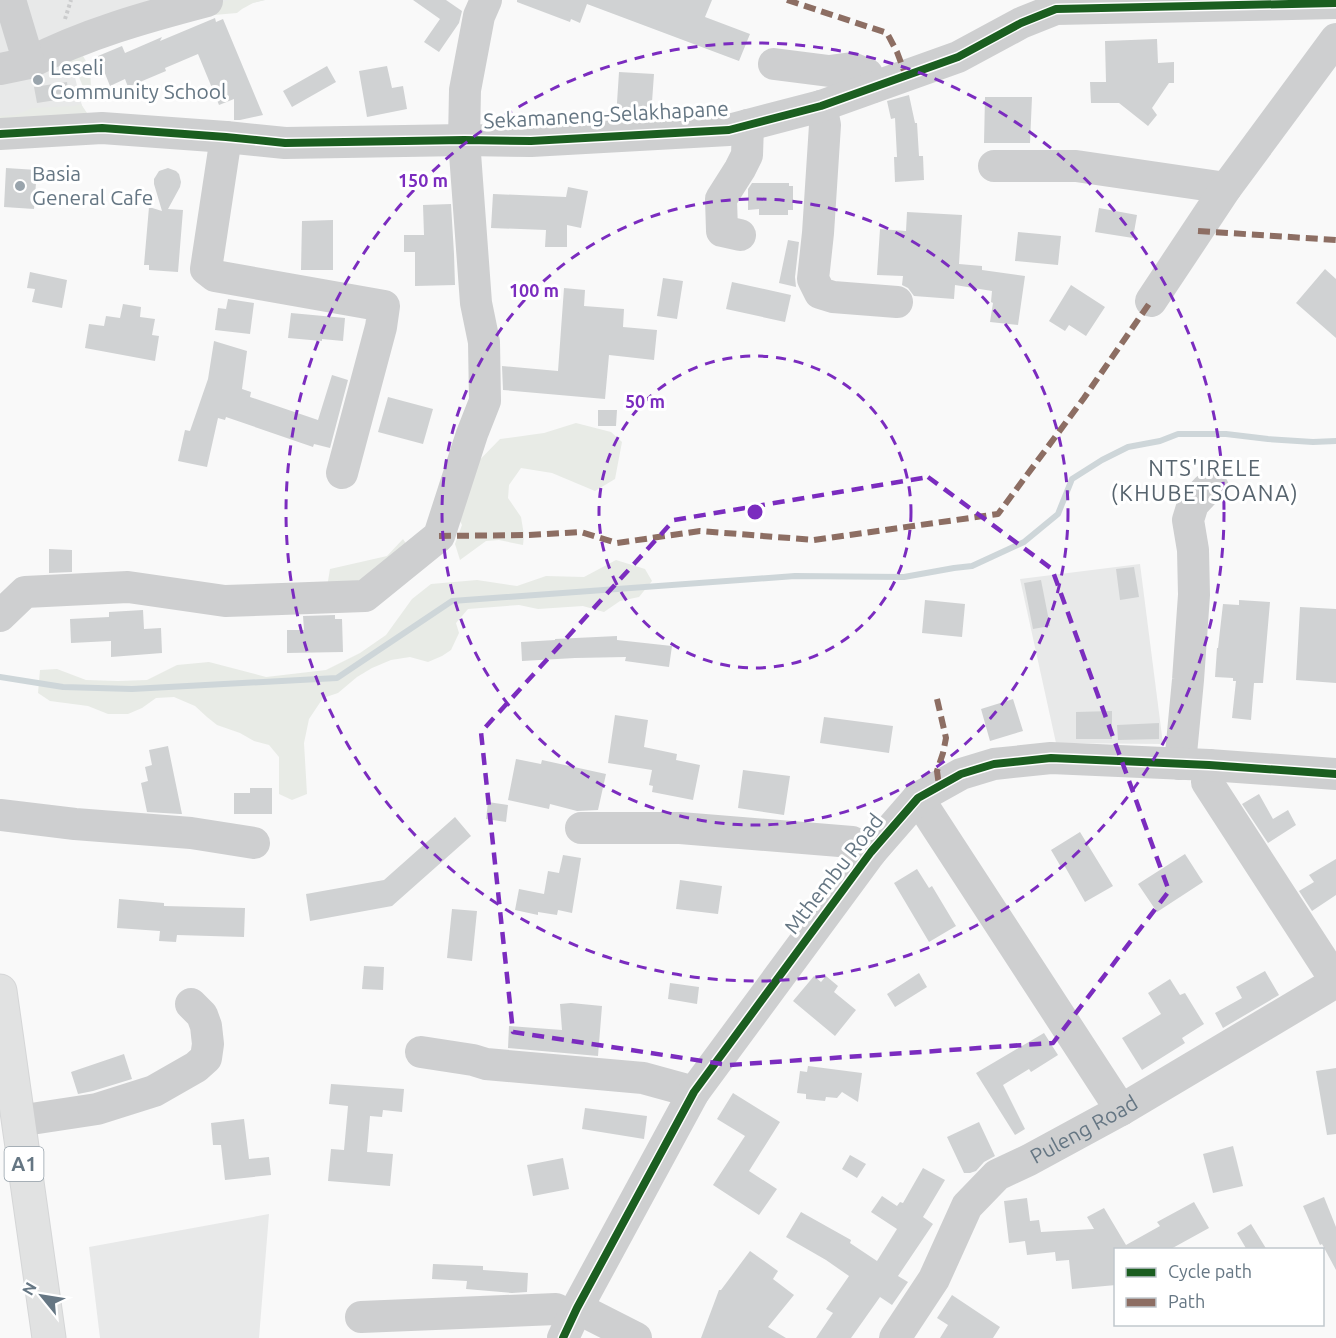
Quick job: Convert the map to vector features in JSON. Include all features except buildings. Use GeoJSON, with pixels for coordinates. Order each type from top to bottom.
{"type":"FeatureCollection","features":[{"type":"Feature","properties":{"kind":"main road","name":"A1"},"geometry":{"type":"LineString","coordinates":[[0,991],[49,1338]]}},
{"type":"Feature","properties":{"kind":"street"},"geometry":{"type":"LineString","coordinates":[[10,0],[14,66],[138,19],[207,1]]}},
{"type":"Feature","properties":{"kind":"street"},"geometry":{"type":"LineString","coordinates":[[0,616],[24,592],[128,587],[225,602],[365,596],[439,536],[485,401],[484,342],[476,303],[464,140],[465,90],[479,16],[486,0]]}},
{"type":"Feature","properties":{"kind":"street","name":"Sekamaneng-Selakhapane"},"geometry":{"type":"LineString","coordinates":[[0,134],[102,128],[285,143],[531,141],[729,130],[820,106],[958,57],[1021,23],[1056,9],[1160,4],[1336,3]]}},
{"type":"Feature","properties":{"kind":"street"},"geometry":{"type":"LineString","coordinates":[[1151,301],[1226,188],[1336,39]]}},
{"type":"Feature","properties":{"kind":"street"},"geometry":{"type":"LineString","coordinates":[[774,64],[830,70],[852,68],[867,74],[873,87]]}},
{"type":"Feature","properties":{"kind":"street"},"geometry":{"type":"LineString","coordinates":[[820,106],[825,124],[813,279],[820,292],[833,297],[897,302]]}},
{"type":"Feature","properties":{"kind":"street"},"geometry":{"type":"LineString","coordinates":[[740,235],[722,231],[721,200],[747,155],[748,125]]}},
{"type":"Feature","properties":{"kind":"street"},"geometry":{"type":"LineString","coordinates":[[226,137],[206,269],[216,276],[384,306],[381,327],[342,473]]}},
{"type":"Feature","properties":{"kind":"street"},"geometry":{"type":"LineString","coordinates":[[994,166],[1076,166],[1226,188]]}},
{"type":"Feature","properties":{"kind":"street"},"geometry":{"type":"LineString","coordinates":[[1213,488],[1207,489],[1193,504],[1188,520],[1193,550],[1194,595],[1188,680],[1194,764],[1336,981]]}},
{"type":"Feature","properties":{"kind":"street","name":"Mthembu Road"},"geometry":{"type":"LineString","coordinates":[[570,1321],[694,1092],[871,852],[918,798],[961,774],[994,765],[1051,758],[1194,764],[1336,774]]}},
{"type":"Feature","properties":{"kind":"street"},"geometry":{"type":"LineString","coordinates":[[918,798],[1121,1110]]}},
{"type":"Feature","properties":{"kind":"street"},"geometry":{"type":"LineString","coordinates":[[0,814],[75,824],[191,833],[254,843]]}},
{"type":"Feature","properties":{"kind":"street"},"geometry":{"type":"LineString","coordinates":[[581,828],[680,828],[818,839],[852,842],[871,852]]}},
{"type":"Feature","properties":{"kind":"street","name":"Puleng Road"},"geometry":{"type":"LineString","coordinates":[[895,1338],[934,1279],[967,1206],[997,1175],[1121,1110],[1336,981]]}},
{"type":"Feature","properties":{"kind":"street"},"geometry":{"type":"LineString","coordinates":[[18,1121],[97,1109],[154,1091],[196,1067],[206,1058],[208,1044],[202,1015],[191,1004]]}},
{"type":"Feature","properties":{"kind":"street"},"geometry":{"type":"LineString","coordinates":[[420,1052],[486,1064],[643,1078],[694,1092]]}},
{"type":"Feature","properties":{"kind":"street"},"geometry":{"type":"LineString","coordinates":[[362,1317],[556,1309],[570,1321],[636,1338]]}},
{"type":"Feature","properties":{"kind":"highlighted area"},"geometry":{"type":"Polygon","coordinates":[[[928,477],[1052,569],[1169,891],[1053,1043],[729,1065],[513,1032],[481,732],[674,520],[928,477]]]}},
{"type":"Feature","properties":{"kind":"shaded area","name":"Leseli Community School"},"geometry":{"type":"Polygon","coordinates":[[[0,0],[265,0],[196,15],[70,57],[83,110],[0,122],[0,0]]]}},
{"type":"Feature","properties":{"kind":"shaded area"},"geometry":{"type":"Polygon","coordinates":[[[228,0],[265,0],[253,3],[237,13],[214,15],[209,13],[213,5],[228,0]]]}},
{"type":"Feature","properties":{"kind":"shaded area"},"geometry":{"type":"Polygon","coordinates":[[[83,56],[89,68],[91,81],[91,90],[85,92],[75,71],[65,61],[83,56]]]}},
{"type":"Feature","properties":{"kind":"shaded area"},"geometry":{"type":"Polygon","coordinates":[[[81,104],[87,113],[75,120],[0,127],[0,116],[16,115],[32,108],[81,104]]]}},
{"type":"Feature","properties":{"kind":"shaded area"},"geometry":{"type":"Polygon","coordinates":[[[576,423],[611,432],[622,442],[615,479],[595,491],[552,473],[521,468],[509,485],[508,498],[521,517],[523,545],[499,540],[486,541],[460,560],[455,544],[462,525],[452,505],[464,476],[500,439],[544,433],[576,423]]]}},
{"type":"Feature","properties":{"kind":"shaded area"},"geometry":{"type":"Polygon","coordinates":[[[403,539],[409,548],[404,572],[327,587],[330,569],[387,556],[403,539]]]}},
{"type":"Feature","properties":{"kind":"shaded area"},"geometry":{"type":"Polygon","coordinates":[[[616,560],[645,569],[652,581],[639,597],[620,601],[604,612],[583,606],[538,609],[519,605],[468,609],[456,623],[459,633],[451,650],[442,656],[428,662],[410,657],[391,660],[357,677],[338,693],[323,698],[309,719],[304,743],[307,794],[292,800],[279,794],[279,757],[269,745],[217,725],[195,706],[174,697],[156,698],[128,714],[108,714],[88,706],[50,701],[38,693],[40,670],[57,669],[86,680],[118,681],[147,680],[177,665],[209,662],[266,677],[326,670],[360,653],[386,635],[412,599],[431,584],[477,580],[517,586],[546,576],[584,577],[616,560]]]}},
{"type":"Feature","properties":{"kind":"shaded area"},"geometry":{"type":"Polygon","coordinates":[[[1140,564],[1163,744],[1056,743],[1020,579],[1140,564]]]}},
{"type":"Feature","properties":{"kind":"shaded area"},"geometry":{"type":"Polygon","coordinates":[[[269,1214],[259,1338],[100,1338],[89,1247],[269,1214]]]}},
{"type":"Feature","properties":{"kind":"waterway"},"geometry":{"type":"LineString","coordinates":[[0,677],[63,687],[132,689],[337,678],[452,601],[795,576],[904,577],[972,566],[1024,542],[1058,514],[1072,479],[1128,447],[1160,441],[1178,434],[1226,434],[1313,442],[1336,441]]}},
{"type":"Feature","properties":{"kind":"marked path"},"geometry":{"type":"LineString","coordinates":[[787,0],[887,33],[906,76]]}},
{"type":"Feature","properties":{"kind":"marked path"},"geometry":{"type":"LineString","coordinates":[[1198,231],[1336,240]]}},
{"type":"Feature","properties":{"kind":"marked path"},"geometry":{"type":"LineString","coordinates":[[439,536],[581,532],[617,543],[700,531],[814,540],[998,514],[1084,398],[1151,301]]}},
{"type":"Feature","properties":{"kind":"marked path"},"geometry":{"type":"LineString","coordinates":[[937,699],[946,738],[937,771],[939,786]]}},
{"type":"Feature","properties":{"kind":"cycle path"},"geometry":{"type":"LineString","coordinates":[[0,134],[102,128],[285,143],[531,141],[729,130],[821,106],[958,57],[1021,23],[1056,9],[1336,3]]}},
{"type":"Feature","properties":{"kind":"cycle path"},"geometry":{"type":"LineString","coordinates":[[563,1338],[694,1092],[871,852],[918,798],[961,774],[994,764],[1051,758],[1209,765],[1336,774]]}},
{"type":"Feature","properties":{"kind":"place","name":"Leseli Community School"},"geometry":{"type":"Point","coordinates":[38,80]}},
{"type":"Feature","properties":{"kind":"place","name":"Basia General Cafe"},"geometry":{"type":"Point","coordinates":[20,186]}},
{"type":"Feature","properties":{"kind":"district","name":"NTS'IRELE (KHUBETSOANA)"},"geometry":{"type":"Point","coordinates":[1205,480]}}]}
